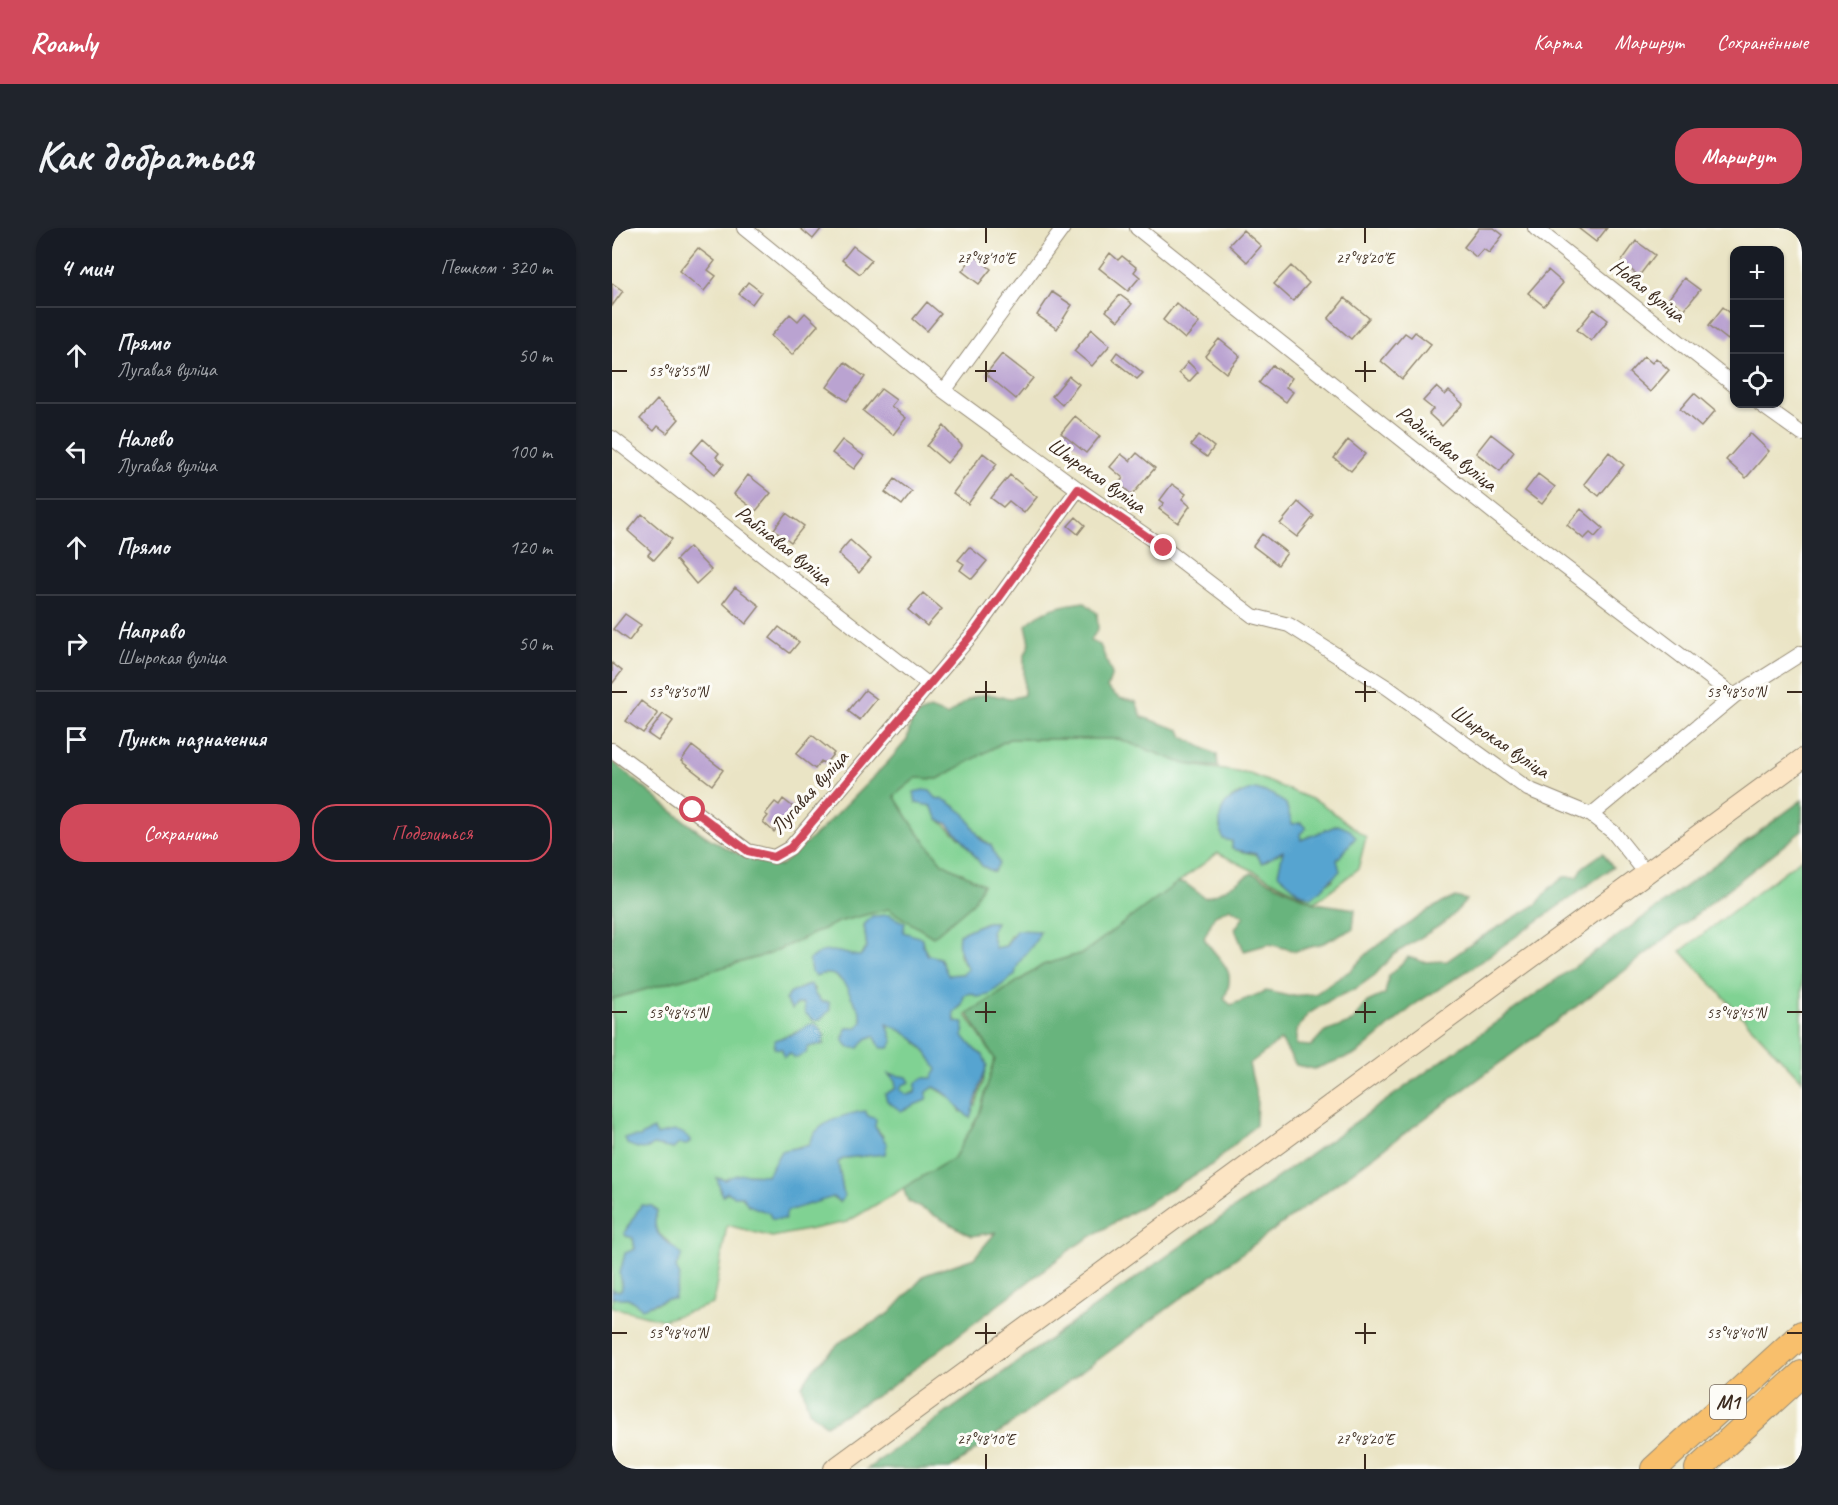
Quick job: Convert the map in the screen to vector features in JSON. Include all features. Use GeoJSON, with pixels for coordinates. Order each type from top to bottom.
{"type":"FeatureCollection","features":[{"type":"Feature","properties":{"kind":"highway","name":"М1"},"geometry":{"type":"LineString","coordinates":[[1654,1469],[1802,1334]]}},
{"type":"Feature","properties":{"kind":"highway","name":"М1"},"geometry":{"type":"LineString","coordinates":[[1698,1469],[1802,1374]]}},
{"type":"Feature","properties":{"kind":"main road"},"geometry":{"type":"LineString","coordinates":[[834,1469],[1802,759]]}},
{"type":"Feature","properties":{"kind":"street","name":"Шырокая вуліца"},"geometry":{"type":"LineString","coordinates":[[744,228],[944,391],[1078,489],[1164,548],[1253,616],[1289,626],[1388,688],[1528,789],[1591,815],[1613,832],[1646,873]]}},
{"type":"Feature","properties":{"kind":"street"},"geometry":{"type":"LineString","coordinates":[[944,391],[1063,228]]}},
{"type":"Feature","properties":{"kind":"street","name":"Радніковая вуліца"},"geometry":{"type":"LineString","coordinates":[[1137,228],[1498,516],[1734,696]]}},
{"type":"Feature","properties":{"kind":"street","name":"Новая вуліца"},"geometry":{"type":"LineString","coordinates":[[1535,228],[1730,382]]}},
{"type":"Feature","properties":{"kind":"street"},"geometry":{"type":"LineString","coordinates":[[1766,408],[1802,434]]}},
{"type":"Feature","properties":{"kind":"street","name":"Рабінавая вуліца"},"geometry":{"type":"LineString","coordinates":[[612,438],[929,685]]}},
{"type":"Feature","properties":{"kind":"street","name":"Лугавая вуліца"},"geometry":{"type":"LineString","coordinates":[[612,750],[748,851],[774,857],[790,848],[975,631],[1078,489]]}},
{"type":"Feature","properties":{"kind":"street"},"geometry":{"type":"LineString","coordinates":[[1591,815],[1734,696],[1802,653]]}},
{"type":"Feature","properties":{"kind":"green space"},"geometry":{"type":"Polygon","coordinates":[[[1084,602],[1097,613],[1098,629],[1090,641],[1100,645],[1112,674],[1107,688],[1119,698],[1136,702],[1142,717],[1180,730],[1183,737],[1217,755],[1218,767],[1185,764],[1119,739],[1009,739],[938,779],[916,778],[894,796],[916,830],[942,863],[983,884],[973,903],[933,937],[888,909],[838,922],[769,954],[612,999],[612,761],[711,840],[756,861],[780,866],[821,830],[888,762],[907,740],[912,718],[930,709],[947,716],[968,700],[980,695],[1012,698],[1024,695],[1024,657],[1030,643],[1026,625],[1052,609],[1084,602]]]}},
{"type":"Feature","properties":{"kind":"green space"},"geometry":{"type":"Polygon","coordinates":[[[1009,739],[1119,739],[1185,764],[1250,774],[1319,802],[1366,837],[1358,869],[1315,902],[1218,853],[1083,953],[1043,965],[966,1015],[995,1059],[979,1115],[954,1158],[847,1222],[772,1237],[727,1225],[713,1304],[663,1320],[612,1307],[612,1298],[628,1298],[637,1304],[647,1306],[666,1299],[676,1267],[671,1244],[656,1230],[657,1211],[633,1238],[635,1250],[622,1289],[618,1292],[612,1289],[612,999],[769,954],[838,922],[983,884],[942,863],[916,830],[894,796],[916,778],[938,779],[1009,739]],[[1240,793],[1230,800],[1222,812],[1220,829],[1232,841],[1232,849],[1269,858],[1284,851],[1321,886],[1333,880],[1338,825],[1301,840],[1288,816],[1286,804],[1240,793]],[[936,798],[923,803],[931,806],[938,819],[964,841],[982,866],[994,872],[991,845],[983,840],[963,813],[948,802],[936,798]],[[987,922],[959,934],[959,956],[968,969],[964,974],[947,975],[940,958],[928,955],[922,938],[864,925],[867,948],[859,957],[844,954],[812,965],[811,972],[833,973],[849,988],[851,996],[860,1008],[862,1022],[857,1028],[846,1028],[866,1038],[889,1032],[887,1023],[916,1042],[928,1054],[938,1070],[925,1085],[907,1095],[900,1090],[902,1085],[889,1075],[895,1081],[901,1110],[926,1100],[927,1092],[934,1087],[955,1100],[961,1112],[976,1105],[984,1080],[983,1055],[963,1037],[954,1012],[962,1005],[964,995],[971,993],[988,995],[1014,975],[1015,968],[1040,931],[1010,936],[1006,946],[995,948],[991,932],[996,922],[987,922]],[[806,986],[790,993],[797,1004],[822,1002],[815,995],[814,988],[806,986]],[[817,1025],[775,1040],[784,1051],[806,1053],[808,1047],[824,1044],[822,1040],[825,1036],[817,1025]],[[875,1127],[798,1147],[767,1175],[746,1174],[725,1180],[718,1178],[731,1193],[742,1196],[752,1206],[762,1210],[774,1212],[785,1210],[833,1197],[839,1202],[844,1197],[838,1162],[845,1158],[872,1155],[883,1136],[875,1127]]]}},
{"type":"Feature","properties":{"kind":"green space"},"geometry":{"type":"Polygon","coordinates":[[[1802,800],[1802,831],[1619,975],[950,1469],[867,1469],[1629,928],[1802,800]]]}},
{"type":"Feature","properties":{"kind":"green space"},"geometry":{"type":"Polygon","coordinates":[[[1603,853],[1613,867],[1469,970],[1418,1002],[1358,1053],[1314,1069],[1296,1065],[1281,1040],[1249,1064],[1257,1098],[1256,1125],[1213,1164],[1075,1246],[888,1389],[826,1425],[809,1411],[802,1386],[814,1368],[843,1340],[890,1313],[925,1275],[974,1258],[996,1232],[972,1236],[908,1201],[903,1188],[954,1158],[979,1115],[995,1059],[968,1014],[1043,965],[1083,953],[1177,883],[1185,883],[1205,898],[1252,873],[1315,903],[1355,909],[1353,929],[1319,945],[1295,951],[1269,944],[1244,951],[1235,929],[1244,916],[1230,908],[1215,915],[1204,938],[1228,972],[1228,988],[1224,999],[1231,1005],[1266,991],[1289,996],[1315,994],[1351,970],[1370,951],[1432,908],[1455,897],[1467,900],[1447,921],[1393,955],[1375,975],[1355,989],[1332,999],[1308,1014],[1296,1031],[1296,1045],[1311,1046],[1323,1033],[1352,1022],[1367,1002],[1385,994],[1389,976],[1408,957],[1424,962],[1447,961],[1537,904],[1550,888],[1564,877],[1578,877],[1583,867],[1603,853]]]}},
{"type":"Feature","properties":{"kind":"green space"},"geometry":{"type":"Polygon","coordinates":[[[1802,858],[1802,1081],[1681,951],[1802,858]]]}},
{"type":"Feature","properties":{"kind":"water"},"geometry":{"type":"Polygon","coordinates":[[[1256,789],[1274,795],[1286,804],[1292,824],[1301,823],[1306,828],[1300,834],[1301,840],[1338,825],[1350,830],[1356,837],[1337,860],[1340,871],[1312,897],[1300,893],[1278,874],[1283,851],[1262,863],[1256,854],[1232,849],[1232,841],[1223,839],[1220,828],[1221,811],[1230,799],[1256,789]]]}},
{"type":"Feature","properties":{"kind":"water"},"geometry":{"type":"Polygon","coordinates":[[[930,791],[936,798],[947,801],[965,814],[981,840],[991,845],[999,863],[994,872],[982,866],[964,841],[948,824],[938,819],[931,806],[916,803],[914,792],[930,791]]]}},
{"type":"Feature","properties":{"kind":"water"},"geometry":{"type":"Polygon","coordinates":[[[889,915],[905,923],[903,932],[922,938],[928,955],[940,958],[948,975],[963,974],[968,969],[960,953],[959,934],[987,922],[996,922],[991,932],[995,948],[1006,946],[1016,930],[1040,931],[1035,943],[1019,963],[1015,975],[988,995],[978,997],[971,993],[964,995],[962,1005],[954,1012],[955,1022],[964,1023],[963,1036],[976,1051],[983,1055],[987,1065],[970,1118],[950,1097],[934,1087],[927,1092],[926,1100],[901,1111],[887,1101],[885,1094],[896,1088],[895,1081],[888,1074],[907,1077],[910,1082],[902,1085],[900,1090],[907,1095],[915,1093],[916,1083],[923,1078],[932,1078],[937,1070],[917,1042],[904,1032],[887,1024],[893,1042],[889,1048],[881,1048],[874,1036],[866,1039],[859,1048],[849,1048],[843,1040],[846,1028],[857,1028],[862,1022],[859,1009],[838,977],[828,974],[815,976],[811,972],[809,960],[820,952],[833,951],[860,956],[867,948],[864,925],[872,916],[889,915]]]}},
{"type":"Feature","properties":{"kind":"water"},"geometry":{"type":"Polygon","coordinates":[[[811,984],[815,995],[822,1002],[829,1002],[830,1010],[820,1020],[813,1020],[805,1013],[804,1004],[797,1004],[792,1009],[785,1000],[790,993],[811,984]]]}},
{"type":"Feature","properties":{"kind":"water"},"geometry":{"type":"Polygon","coordinates":[[[809,1024],[817,1025],[825,1036],[822,1040],[824,1044],[808,1047],[806,1053],[795,1058],[790,1053],[784,1057],[782,1049],[774,1048],[775,1040],[798,1032],[809,1024]]]}},
{"type":"Feature","properties":{"kind":"water"},"geometry":{"type":"Polygon","coordinates":[[[865,1111],[868,1116],[876,1119],[875,1127],[887,1144],[885,1154],[845,1158],[838,1162],[844,1197],[840,1202],[833,1197],[787,1211],[785,1219],[772,1219],[769,1213],[748,1205],[742,1196],[734,1196],[727,1192],[722,1196],[717,1178],[725,1180],[740,1174],[767,1175],[781,1151],[809,1145],[812,1137],[823,1125],[848,1114],[865,1111]]]}},
{"type":"Feature","properties":{"kind":"water"},"geometry":{"type":"Polygon","coordinates":[[[653,1129],[657,1135],[671,1131],[680,1132],[691,1141],[687,1145],[679,1144],[673,1149],[654,1145],[640,1149],[627,1144],[625,1138],[640,1137],[653,1129]]]}},
{"type":"Feature","properties":{"kind":"water"},"geometry":{"type":"Polygon","coordinates":[[[641,1205],[652,1206],[657,1211],[655,1226],[657,1232],[682,1255],[676,1267],[680,1277],[674,1299],[666,1299],[642,1308],[628,1298],[612,1298],[612,1289],[618,1291],[622,1289],[620,1273],[625,1253],[635,1249],[633,1238],[624,1233],[641,1205]]]}},
{"type":"Feature","properties":{"kind":"building"},"geometry":{"type":"Polygon","coordinates":[[[800,228],[822,228],[813,239],[800,228]]]}},
{"type":"Feature","properties":{"kind":"building"},"geometry":{"type":"Polygon","coordinates":[[[1479,228],[1494,228],[1503,235],[1489,253],[1483,249],[1476,257],[1464,247],[1479,228]]]}},
{"type":"Feature","properties":{"kind":"building"},"geometry":{"type":"Polygon","coordinates":[[[1578,228],[1607,228],[1596,242],[1578,228]]]}},
{"type":"Feature","properties":{"kind":"building"},"geometry":{"type":"Polygon","coordinates":[[[1243,230],[1261,246],[1247,262],[1229,245],[1243,230]]]}},
{"type":"Feature","properties":{"kind":"building"},"geometry":{"type":"Polygon","coordinates":[[[1636,241],[1655,255],[1639,276],[1621,262],[1636,241]]]}},
{"type":"Feature","properties":{"kind":"building"},"geometry":{"type":"Polygon","coordinates":[[[853,246],[872,260],[860,274],[842,260],[853,246]]]}},
{"type":"Feature","properties":{"kind":"building"},"geometry":{"type":"Polygon","coordinates":[[[698,248],[715,261],[708,270],[716,276],[704,291],[679,271],[698,248]]]}},
{"type":"Feature","properties":{"kind":"building"},"geometry":{"type":"Polygon","coordinates":[[[1110,253],[1118,260],[1122,256],[1137,268],[1134,272],[1140,277],[1128,291],[1099,268],[1110,253]]]}},
{"type":"Feature","properties":{"kind":"building"},"geometry":{"type":"Polygon","coordinates":[[[974,255],[991,269],[979,284],[962,271],[974,255]]]}},
{"type":"Feature","properties":{"kind":"building"},"geometry":{"type":"Polygon","coordinates":[[[1291,266],[1309,283],[1293,301],[1274,284],[1291,266]]]}},
{"type":"Feature","properties":{"kind":"building"},"geometry":{"type":"Polygon","coordinates":[[[1548,270],[1563,283],[1544,306],[1528,293],[1548,270]]]}},
{"type":"Feature","properties":{"kind":"building"},"geometry":{"type":"Polygon","coordinates":[[[1684,278],[1700,290],[1684,310],[1669,298],[1684,278]]]}},
{"type":"Feature","properties":{"kind":"building"},"geometry":{"type":"Polygon","coordinates":[[[748,282],[761,292],[752,304],[739,294],[748,282]]]}},
{"type":"Feature","properties":{"kind":"building"},"geometry":{"type":"Polygon","coordinates":[[[612,283],[623,291],[612,306],[612,283]]]}},
{"type":"Feature","properties":{"kind":"building"},"geometry":{"type":"Polygon","coordinates":[[[1052,292],[1072,305],[1057,329],[1037,315],[1052,292]]]}},
{"type":"Feature","properties":{"kind":"building"},"geometry":{"type":"Polygon","coordinates":[[[1120,295],[1132,304],[1118,321],[1106,311],[1120,295]]]}},
{"type":"Feature","properties":{"kind":"building"},"geometry":{"type":"Polygon","coordinates":[[[1345,298],[1369,318],[1351,339],[1328,319],[1345,298]]]}},
{"type":"Feature","properties":{"kind":"building"},"geometry":{"type":"Polygon","coordinates":[[[927,302],[941,314],[927,331],[913,319],[927,302]]]}},
{"type":"Feature","properties":{"kind":"building"},"geometry":{"type":"Polygon","coordinates":[[[1176,303],[1199,323],[1185,339],[1163,320],[1176,303]]]}},
{"type":"Feature","properties":{"kind":"building"},"geometry":{"type":"Polygon","coordinates":[[[1723,307],[1730,313],[1730,337],[1728,340],[1709,325],[1723,307]]]}},
{"type":"Feature","properties":{"kind":"building"},"geometry":{"type":"Polygon","coordinates":[[[1594,309],[1608,320],[1591,341],[1577,330],[1594,309]]]}},
{"type":"Feature","properties":{"kind":"building"},"geometry":{"type":"Polygon","coordinates":[[[805,313],[818,325],[792,355],[771,336],[790,314],[798,321],[805,313]]]}},
{"type":"Feature","properties":{"kind":"building"},"geometry":{"type":"Polygon","coordinates":[[[1092,329],[1110,345],[1092,366],[1074,351],[1092,329]]]}},
{"type":"Feature","properties":{"kind":"building"},"geometry":{"type":"Polygon","coordinates":[[[1415,332],[1431,344],[1402,379],[1381,361],[1405,333],[1411,337],[1415,332]]]}},
{"type":"Feature","properties":{"kind":"building"},"geometry":{"type":"Polygon","coordinates":[[[1219,339],[1240,356],[1226,373],[1205,356],[1219,339]]]}},
{"type":"Feature","properties":{"kind":"building"},"geometry":{"type":"Polygon","coordinates":[[[1117,352],[1143,373],[1137,379],[1112,359],[1117,352]]]}},
{"type":"Feature","properties":{"kind":"building"},"geometry":{"type":"Polygon","coordinates":[[[1002,354],[1033,378],[1016,399],[986,374],[1002,354]]]}},
{"type":"Feature","properties":{"kind":"building"},"geometry":{"type":"Polygon","coordinates":[[[1644,356],[1652,363],[1656,358],[1669,370],[1650,392],[1629,373],[1644,356]]]}},
{"type":"Feature","properties":{"kind":"building"},"geometry":{"type":"Polygon","coordinates":[[[845,362],[865,377],[847,401],[827,387],[845,362]]]}},
{"type":"Feature","properties":{"kind":"building"},"geometry":{"type":"Polygon","coordinates":[[[1188,362],[1198,372],[1189,382],[1179,373],[1188,362]]]}},
{"type":"Feature","properties":{"kind":"building"},"geometry":{"type":"Polygon","coordinates":[[[1272,365],[1292,378],[1286,387],[1293,392],[1286,402],[1259,383],[1272,365]]]}},
{"type":"Feature","properties":{"kind":"building"},"geometry":{"type":"Polygon","coordinates":[[[1069,376],[1079,384],[1062,405],[1052,396],[1069,376]]]}},
{"type":"Feature","properties":{"kind":"building"},"geometry":{"type":"Polygon","coordinates":[[[1436,387],[1445,395],[1449,391],[1463,404],[1442,426],[1429,414],[1433,409],[1423,401],[1436,387]]]}},
{"type":"Feature","properties":{"kind":"building"},"geometry":{"type":"Polygon","coordinates":[[[881,389],[896,400],[891,406],[906,418],[893,435],[863,411],[881,389]]]}},
{"type":"Feature","properties":{"kind":"building"},"geometry":{"type":"Polygon","coordinates":[[[1694,393],[1715,411],[1701,427],[1680,409],[1694,393]]]}},
{"type":"Feature","properties":{"kind":"building"},"geometry":{"type":"Polygon","coordinates":[[[657,400],[679,419],[667,433],[658,426],[654,431],[640,419],[657,400]]]}},
{"type":"Feature","properties":{"kind":"building"},"geometry":{"type":"Polygon","coordinates":[[[1075,416],[1100,436],[1086,453],[1061,433],[1075,416]]]}},
{"type":"Feature","properties":{"kind":"building"},"geometry":{"type":"Polygon","coordinates":[[[944,426],[962,446],[947,463],[927,446],[944,426]]]}},
{"type":"Feature","properties":{"kind":"building"},"geometry":{"type":"Polygon","coordinates":[[[1750,433],[1769,451],[1746,478],[1726,460],[1750,433]]]}},
{"type":"Feature","properties":{"kind":"building"},"geometry":{"type":"Polygon","coordinates":[[[1491,434],[1514,452],[1500,471],[1476,453],[1491,434]]]}},
{"type":"Feature","properties":{"kind":"building"},"geometry":{"type":"Polygon","coordinates":[[[1199,435],[1214,447],[1207,457],[1191,445],[1199,435]]]}},
{"type":"Feature","properties":{"kind":"building"},"geometry":{"type":"Polygon","coordinates":[[[703,439],[719,453],[716,457],[724,464],[715,474],[691,453],[703,439]]]}},
{"type":"Feature","properties":{"kind":"building"},"geometry":{"type":"Polygon","coordinates":[[[842,440],[864,456],[854,469],[832,453],[842,440]]]}},
{"type":"Feature","properties":{"kind":"building"},"geometry":{"type":"Polygon","coordinates":[[[1348,440],[1365,454],[1351,471],[1334,458],[1348,440]]]}},
{"type":"Feature","properties":{"kind":"building"},"geometry":{"type":"Polygon","coordinates":[[[1609,452],[1624,465],[1599,496],[1584,484],[1609,452]]]}},
{"type":"Feature","properties":{"kind":"building"},"geometry":{"type":"Polygon","coordinates":[[[983,453],[997,464],[968,504],[953,493],[983,453]]]}},
{"type":"Feature","properties":{"kind":"building"},"geometry":{"type":"Polygon","coordinates":[[[1137,453],[1155,468],[1132,495],[1119,483],[1123,478],[1110,467],[1121,454],[1130,461],[1137,453]]]}},
{"type":"Feature","properties":{"kind":"building"},"geometry":{"type":"Polygon","coordinates":[[[1538,474],[1555,487],[1542,504],[1525,491],[1538,474]]]}},
{"type":"Feature","properties":{"kind":"building"},"geometry":{"type":"Polygon","coordinates":[[[748,475],[771,493],[756,511],[734,494],[748,475]]]}},
{"type":"Feature","properties":{"kind":"building"},"geometry":{"type":"Polygon","coordinates":[[[1010,475],[1037,497],[1024,513],[1009,501],[1003,507],[991,498],[1010,475]]]}},
{"type":"Feature","properties":{"kind":"building"},"geometry":{"type":"Polygon","coordinates":[[[895,479],[912,492],[902,505],[885,492],[895,479]]]}},
{"type":"Feature","properties":{"kind":"building"},"geometry":{"type":"Polygon","coordinates":[[[1172,484],[1186,494],[1182,499],[1190,506],[1178,523],[1159,509],[1164,503],[1160,500],[1172,484]]]}},
{"type":"Feature","properties":{"kind":"building"},"geometry":{"type":"Polygon","coordinates":[[[1298,502],[1314,516],[1297,537],[1280,524],[1298,502]]]}},
{"type":"Feature","properties":{"kind":"building"},"geometry":{"type":"Polygon","coordinates":[[[1581,509],[1603,528],[1595,537],[1590,533],[1584,539],[1567,525],[1581,509]]]}},
{"type":"Feature","properties":{"kind":"building"},"geometry":{"type":"Polygon","coordinates":[[[786,513],[804,526],[791,542],[774,529],[786,513]]]}},
{"type":"Feature","properties":{"kind":"building"},"geometry":{"type":"Polygon","coordinates":[[[642,514],[672,539],[654,560],[648,555],[651,551],[628,531],[642,514]]]}},
{"type":"Feature","properties":{"kind":"building"},"geometry":{"type":"Polygon","coordinates":[[[1076,517],[1085,525],[1078,534],[1068,526],[1076,517]]]}},
{"type":"Feature","properties":{"kind":"building"},"geometry":{"type":"Polygon","coordinates":[[[1262,534],[1287,553],[1278,565],[1253,546],[1262,534]]]}},
{"type":"Feature","properties":{"kind":"building"},"geometry":{"type":"Polygon","coordinates":[[[850,540],[871,559],[859,573],[838,554],[850,540]]]}},
{"type":"Feature","properties":{"kind":"building"},"geometry":{"type":"Polygon","coordinates":[[[689,547],[711,570],[696,584],[676,560],[689,547]]]}},
{"type":"Feature","properties":{"kind":"building"},"geometry":{"type":"Polygon","coordinates":[[[969,547],[987,561],[972,579],[960,570],[964,564],[958,560],[969,547]]]}},
{"type":"Feature","properties":{"kind":"building"},"geometry":{"type":"Polygon","coordinates":[[[735,587],[760,606],[746,624],[723,603],[735,587]]]}},
{"type":"Feature","properties":{"kind":"building"},"geometry":{"type":"Polygon","coordinates":[[[923,593],[942,609],[927,626],[908,610],[923,593]]]}},
{"type":"Feature","properties":{"kind":"building"},"geometry":{"type":"Polygon","coordinates":[[[625,614],[641,625],[629,641],[613,629],[625,614]]]}},
{"type":"Feature","properties":{"kind":"building"},"geometry":{"type":"Polygon","coordinates":[[[779,627],[799,642],[790,653],[770,638],[779,627]]]}},
{"type":"Feature","properties":{"kind":"building"},"geometry":{"type":"Polygon","coordinates":[[[612,663],[622,671],[612,684],[612,663]]]}},
{"type":"Feature","properties":{"kind":"building"},"geometry":{"type":"Polygon","coordinates":[[[865,690],[877,699],[860,720],[848,711],[865,690]]]}},
{"type":"Feature","properties":{"kind":"building"},"geometry":{"type":"Polygon","coordinates":[[[641,701],[658,714],[643,733],[626,721],[641,701]]]}},
{"type":"Feature","properties":{"kind":"building"},"geometry":{"type":"Polygon","coordinates":[[[663,714],[673,721],[658,741],[648,734],[663,714]]]}},
{"type":"Feature","properties":{"kind":"building"},"geometry":{"type":"Polygon","coordinates":[[[812,735],[834,753],[825,764],[821,761],[815,769],[796,754],[812,735]]]}},
{"type":"Feature","properties":{"kind":"building"},"geometry":{"type":"Polygon","coordinates":[[[692,746],[723,770],[712,785],[681,761],[692,746]]]}},
{"type":"Feature","properties":{"kind":"building"},"geometry":{"type":"Polygon","coordinates":[[[783,799],[793,807],[790,812],[793,815],[782,828],[779,825],[774,832],[763,822],[768,816],[765,814],[775,802],[779,805],[783,799]]]}},
{"type":"Feature","properties":{"kind":"route"},"geometry":{"type":"LineString","coordinates":[[693,810],[748,851],[774,857],[790,848],[975,631],[1078,489],[1164,548]]}}]}
